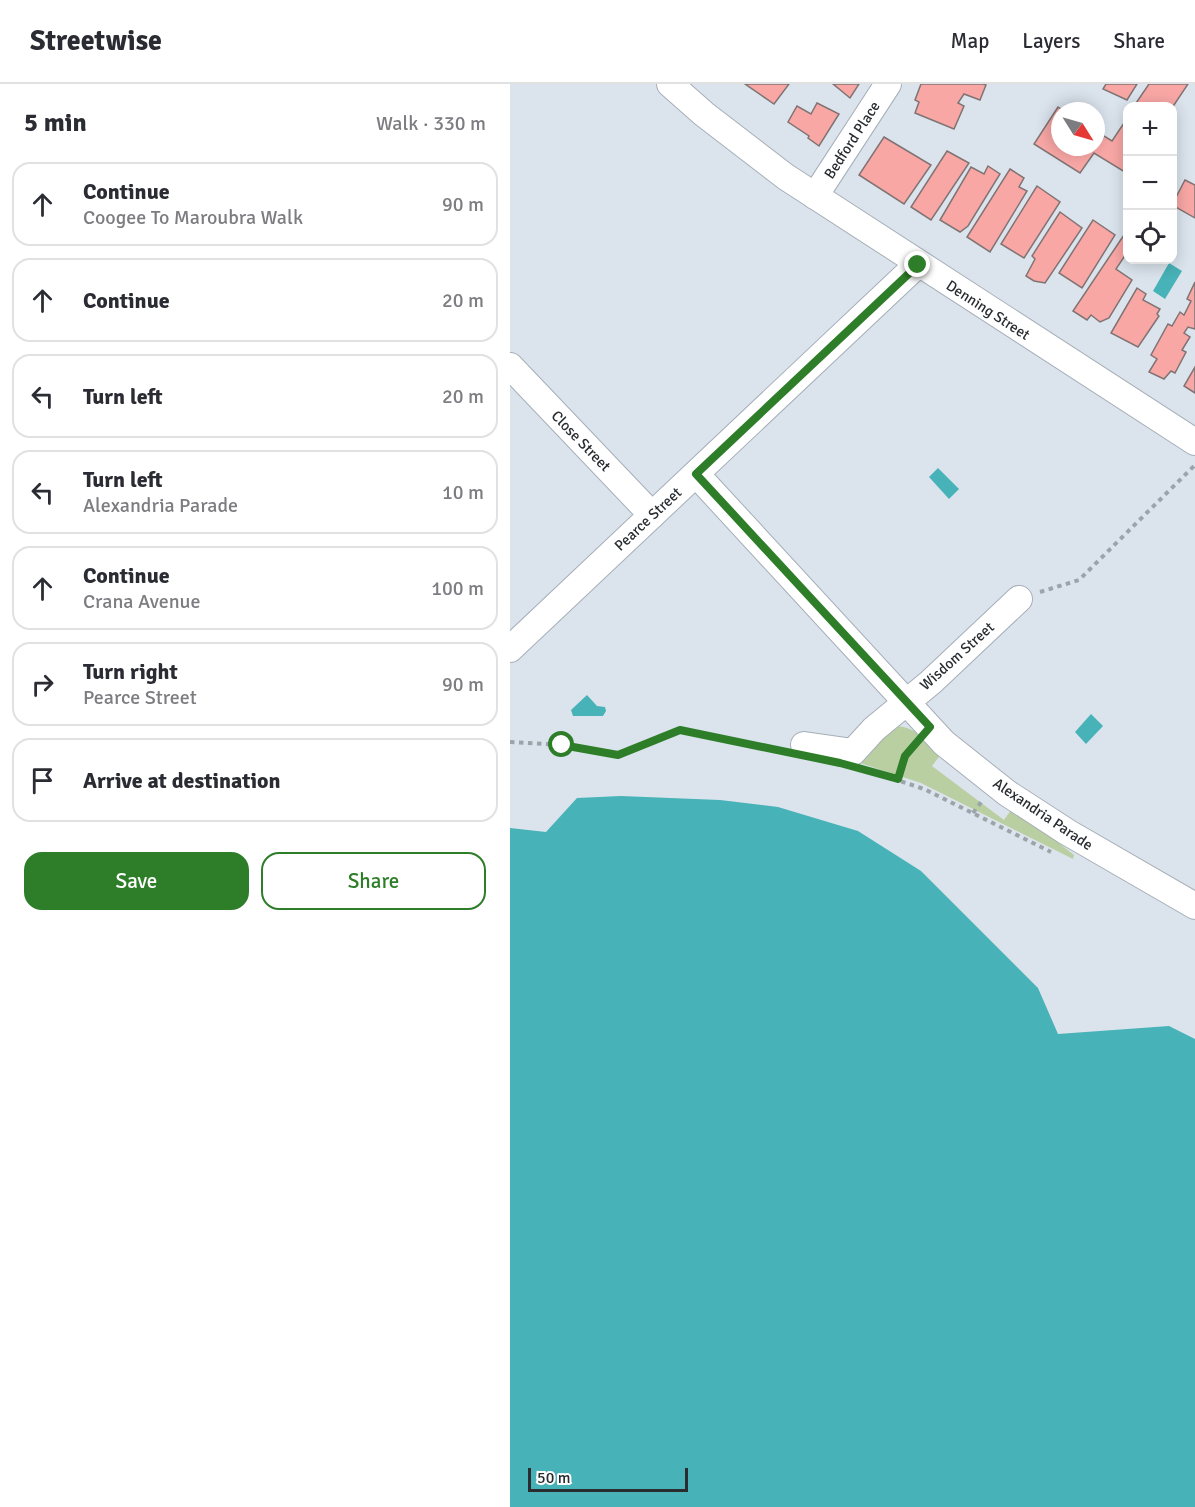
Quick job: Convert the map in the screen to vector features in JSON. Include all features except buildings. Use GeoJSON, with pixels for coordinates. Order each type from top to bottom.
{"type":"FeatureCollection","features":[{"type":"Feature","properties":{"kind":"street","name":"Denning Street"},"geometry":{"type":"LineString","coordinates":[[670,84],[749,149],[815,196],[918,265],[1195,442]]}},
{"type":"Feature","properties":{"kind":"street","name":"Bedford Place"},"geometry":{"type":"LineString","coordinates":[[815,196],[888,84]]}},
{"type":"Feature","properties":{"kind":"street","name":"Pearce Street"},"geometry":{"type":"LineString","coordinates":[[510,649],[918,265]]}},
{"type":"Feature","properties":{"kind":"street","name":"Close Street"},"geometry":{"type":"LineString","coordinates":[[510,366],[652,515]]}},
{"type":"Feature","properties":{"kind":"street","name":"Alexandria Parade"},"geometry":{"type":"LineString","coordinates":[[696,474],[944,742],[1007,793],[1127,869],[1195,906]]}},
{"type":"Feature","properties":{"kind":"street","name":"Wisdom Street"},"geometry":{"type":"LineString","coordinates":[[799,749],[853,753],[874,729],[931,682],[1019,599]]}},
{"type":"Feature","properties":{"kind":"path"},"geometry":{"type":"LineString","coordinates":[[1019,599],[1078,580],[1195,465]]}},
{"type":"Feature","properties":{"kind":"path"},"geometry":{"type":"LineString","coordinates":[[898,779],[905,756],[930,727]]}},
{"type":"Feature","properties":{"kind":"path"},"geometry":{"type":"LineString","coordinates":[[510,742],[562,745],[618,755],[680,730],[799,749]]}},
{"type":"Feature","properties":{"kind":"path"},"geometry":{"type":"LineString","coordinates":[[863,769],[924,789],[1058,855]]}},
{"type":"Feature","properties":{"kind":"green space"},"geometry":{"type":"Polygon","coordinates":[[[893,726],[908,728],[925,739],[941,754],[932,766],[1004,820],[1013,807],[1074,855],[1073,859],[921,783],[857,762],[893,726]]]}},
{"type":"Feature","properties":{"kind":"water"},"geometry":{"type":"Polygon","coordinates":[[[1168,264],[1182,271],[1165,299],[1153,291],[1168,264]]]}},
{"type":"Feature","properties":{"kind":"water"},"geometry":{"type":"Polygon","coordinates":[[[938,468],[959,489],[949,499],[929,477],[938,468]]]}},
{"type":"Feature","properties":{"kind":"water"},"geometry":{"type":"Polygon","coordinates":[[[587,695],[597,706],[605,707],[606,711],[603,716],[573,716],[571,710],[587,695]]]}},
{"type":"Feature","properties":{"kind":"water"},"geometry":{"type":"Polygon","coordinates":[[[1091,714],[1103,726],[1086,744],[1075,732],[1091,714]]]}},
{"type":"Feature","properties":{"kind":"water"},"geometry":{"type":"Polygon","coordinates":[[[621,796],[720,800],[778,807],[858,831],[921,871],[1038,988],[1058,1034],[1169,1026],[1195,1039],[1195,1507],[510,1507],[510,828],[546,832],[577,798],[621,796]]]}},
{"type":"Feature","properties":{"kind":"route"},"geometry":{"type":"LineString","coordinates":[[562,745],[618,755],[680,730],[840,763],[898,779],[905,756],[930,727],[696,474],[918,265]]}}]}
